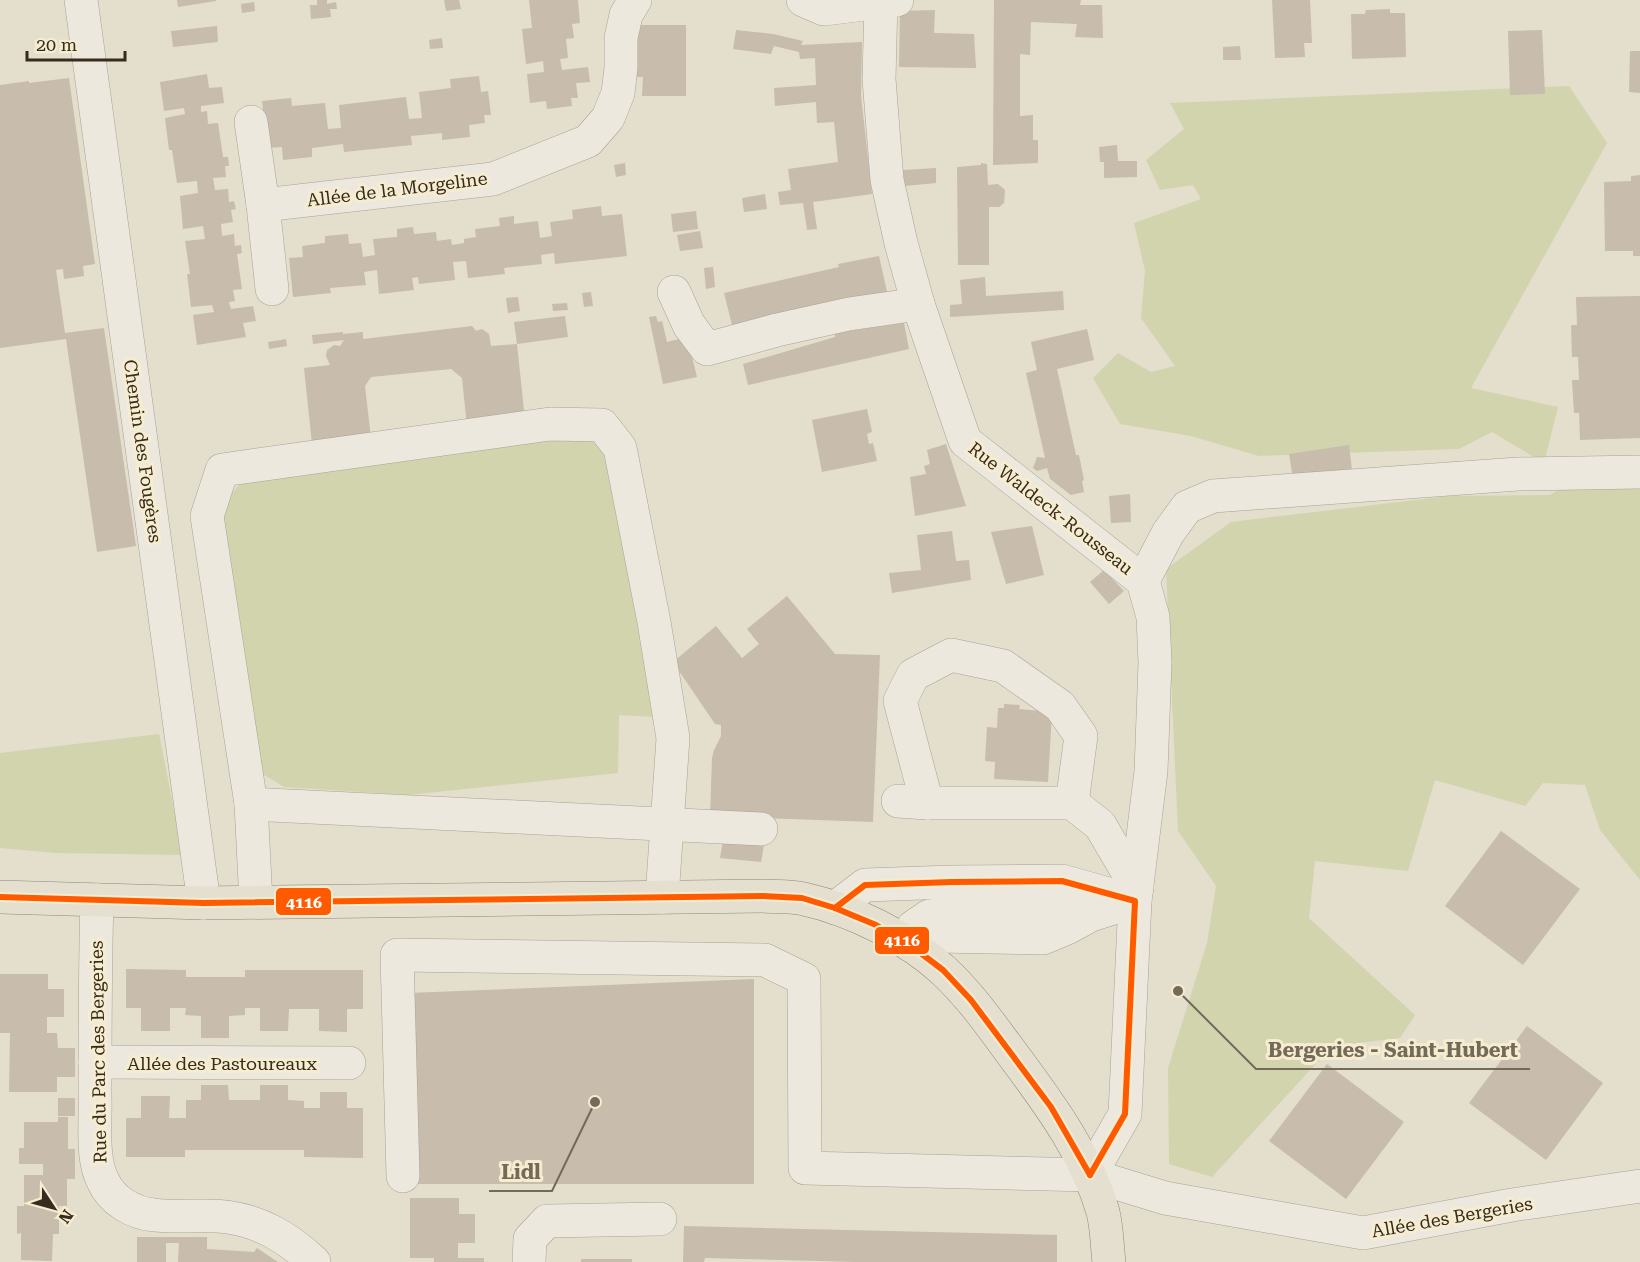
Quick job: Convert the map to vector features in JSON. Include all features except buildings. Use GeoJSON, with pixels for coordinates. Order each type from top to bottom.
{"type":"FeatureCollection","features":[{"type":"Feature","properties":{"kind":"main road"},"geometry":{"type":"LineString","coordinates":[[0,897],[204,903],[763,896],[802,898],[835,908],[876,925],[910,945],[943,970],[971,999],[1051,1107],[1090,1175],[1104,1214],[1109,1262]]}},
{"type":"Feature","properties":{"kind":"street","name":"Chemin des Fougères"},"geometry":{"type":"LineString","coordinates":[[81,0],[204,903]]}},
{"type":"Feature","properties":{"kind":"street","name":"Allée de la Morgeline"},"geometry":{"type":"LineString","coordinates":[[263,205],[493,179],[588,141],[608,118],[618,93],[621,38],[626,15],[635,0]]}},
{"type":"Feature","properties":{"kind":"street"},"geometry":{"type":"LineString","coordinates":[[802,0],[824,9],[886,0]]}},
{"type":"Feature","properties":{"kind":"street","name":"Rue Waldeck-Rousseau"},"geometry":{"type":"LineString","coordinates":[[886,0],[879,79],[887,180],[918,304],[965,441],[1143,581],[1152,617],[1155,663],[1150,771],[1136,895],[1125,1114],[1090,1175]]}},
{"type":"Feature","properties":{"kind":"street"},"geometry":{"type":"LineString","coordinates":[[251,122],[272,289]]}},
{"type":"Feature","properties":{"kind":"street"},"geometry":{"type":"LineString","coordinates":[[674,292],[689,325],[706,349],[849,314],[918,304]]}},
{"type":"Feature","properties":{"kind":"street"},"geometry":{"type":"LineString","coordinates":[[256,902],[251,804],[207,516],[222,470],[550,424],[602,424],[620,448],[654,622],[673,738],[662,897]]}},
{"type":"Feature","properties":{"kind":"street"},"geometry":{"type":"LineString","coordinates":[[1143,581],[1168,532],[1187,507],[1213,496],[1518,474],[1640,472]]}},
{"type":"Feature","properties":{"kind":"street"},"geometry":{"type":"LineString","coordinates":[[1072,804],[1081,735],[1060,706],[1003,666],[951,655],[913,675],[900,701],[913,802],[1072,804],[1100,825],[1136,895]]}},
{"type":"Feature","properties":{"kind":"street"},"geometry":{"type":"LineString","coordinates":[[251,804],[761,829]]}},
{"type":"Feature","properties":{"kind":"street"},"geometry":{"type":"LineString","coordinates":[[835,908],[865,885],[1062,881],[1136,895]]}},
{"type":"Feature","properties":{"kind":"street"},"geometry":{"type":"LineString","coordinates":[[910,945],[937,936],[1043,938],[1136,895]]}},
{"type":"Feature","properties":{"kind":"street","name":"Rue du Parc des Bergeries"},"geometry":{"type":"LineString","coordinates":[[97,900],[96,1152],[103,1182],[123,1205],[138,1211],[153,1215],[225,1217],[251,1222],[295,1245],[314,1262]]}},
{"type":"Feature","properties":{"kind":"street","name":"Allée des Bergeries"},"geometry":{"type":"LineString","coordinates":[[403,1176],[397,955],[765,960],[804,979],[805,1168],[1090,1175],[1165,1198],[1364,1233],[1512,1205],[1640,1186]]}},
{"type":"Feature","properties":{"kind":"street","name":"Allée des Pastoureaux"},"geometry":{"type":"LineString","coordinates":[[95,1062],[349,1063]]}},
{"type":"Feature","properties":{"kind":"street"},"geometry":{"type":"LineString","coordinates":[[529,1262],[530,1239],[547,1221],[660,1219]]}},
{"type":"Feature","properties":{"kind":"green space"},"geometry":{"type":"Polygon","coordinates":[[[1569,86],[1607,143],[1471,388],[1558,407],[1544,463],[1492,432],[1459,449],[1259,456],[1191,436],[1120,424],[1093,378],[1118,353],[1151,372],[1175,366],[1141,318],[1145,271],[1134,223],[1201,199],[1193,185],[1160,190],[1146,160],[1184,129],[1170,103],[1569,86]]]}},
{"type":"Feature","properties":{"kind":"green space"},"geometry":{"type":"Polygon","coordinates":[[[587,432],[604,447],[617,475],[654,717],[619,715],[618,773],[408,795],[284,787],[256,770],[214,513],[246,477],[587,432]]]}},
{"type":"Feature","properties":{"kind":"green space"},"geometry":{"type":"Polygon","coordinates":[[[1599,466],[1640,466],[1640,880],[1600,830],[1585,785],[1543,783],[1525,806],[1435,780],[1408,871],[1315,861],[1309,918],[1415,1015],[1400,1038],[1332,1046],[1212,1177],[1169,1164],[1168,1068],[1207,943],[1216,886],[1178,831],[1166,569],[1231,522],[1449,496],[1550,495],[1599,466]]]}},
{"type":"Feature","properties":{"kind":"green space"},"geometry":{"type":"Polygon","coordinates":[[[159,734],[183,855],[56,853],[0,848],[0,753],[159,734]]]}},
{"type":"Feature","properties":{"kind":"transit line","name":"4116"},"geometry":{"type":"LineString","coordinates":[[835,908],[865,885],[952,882],[1062,881],[1135,901],[1125,1114],[1090,1175]]}},
{"type":"Feature","properties":{"kind":"transit line","name":"4116"},"geometry":{"type":"LineString","coordinates":[[0,897],[204,903],[763,896],[802,898],[835,908],[876,925],[910,945],[943,970],[971,1000],[1051,1107],[1090,1175]]}},
{"type":"Feature","properties":{"kind":"place","name":"Bergeries - Saint-Hubert"},"geometry":{"type":"Point","coordinates":[1178,991]}},
{"type":"Feature","properties":{"kind":"place","name":"Lidl"},"geometry":{"type":"Point","coordinates":[595,1102]}}]}
